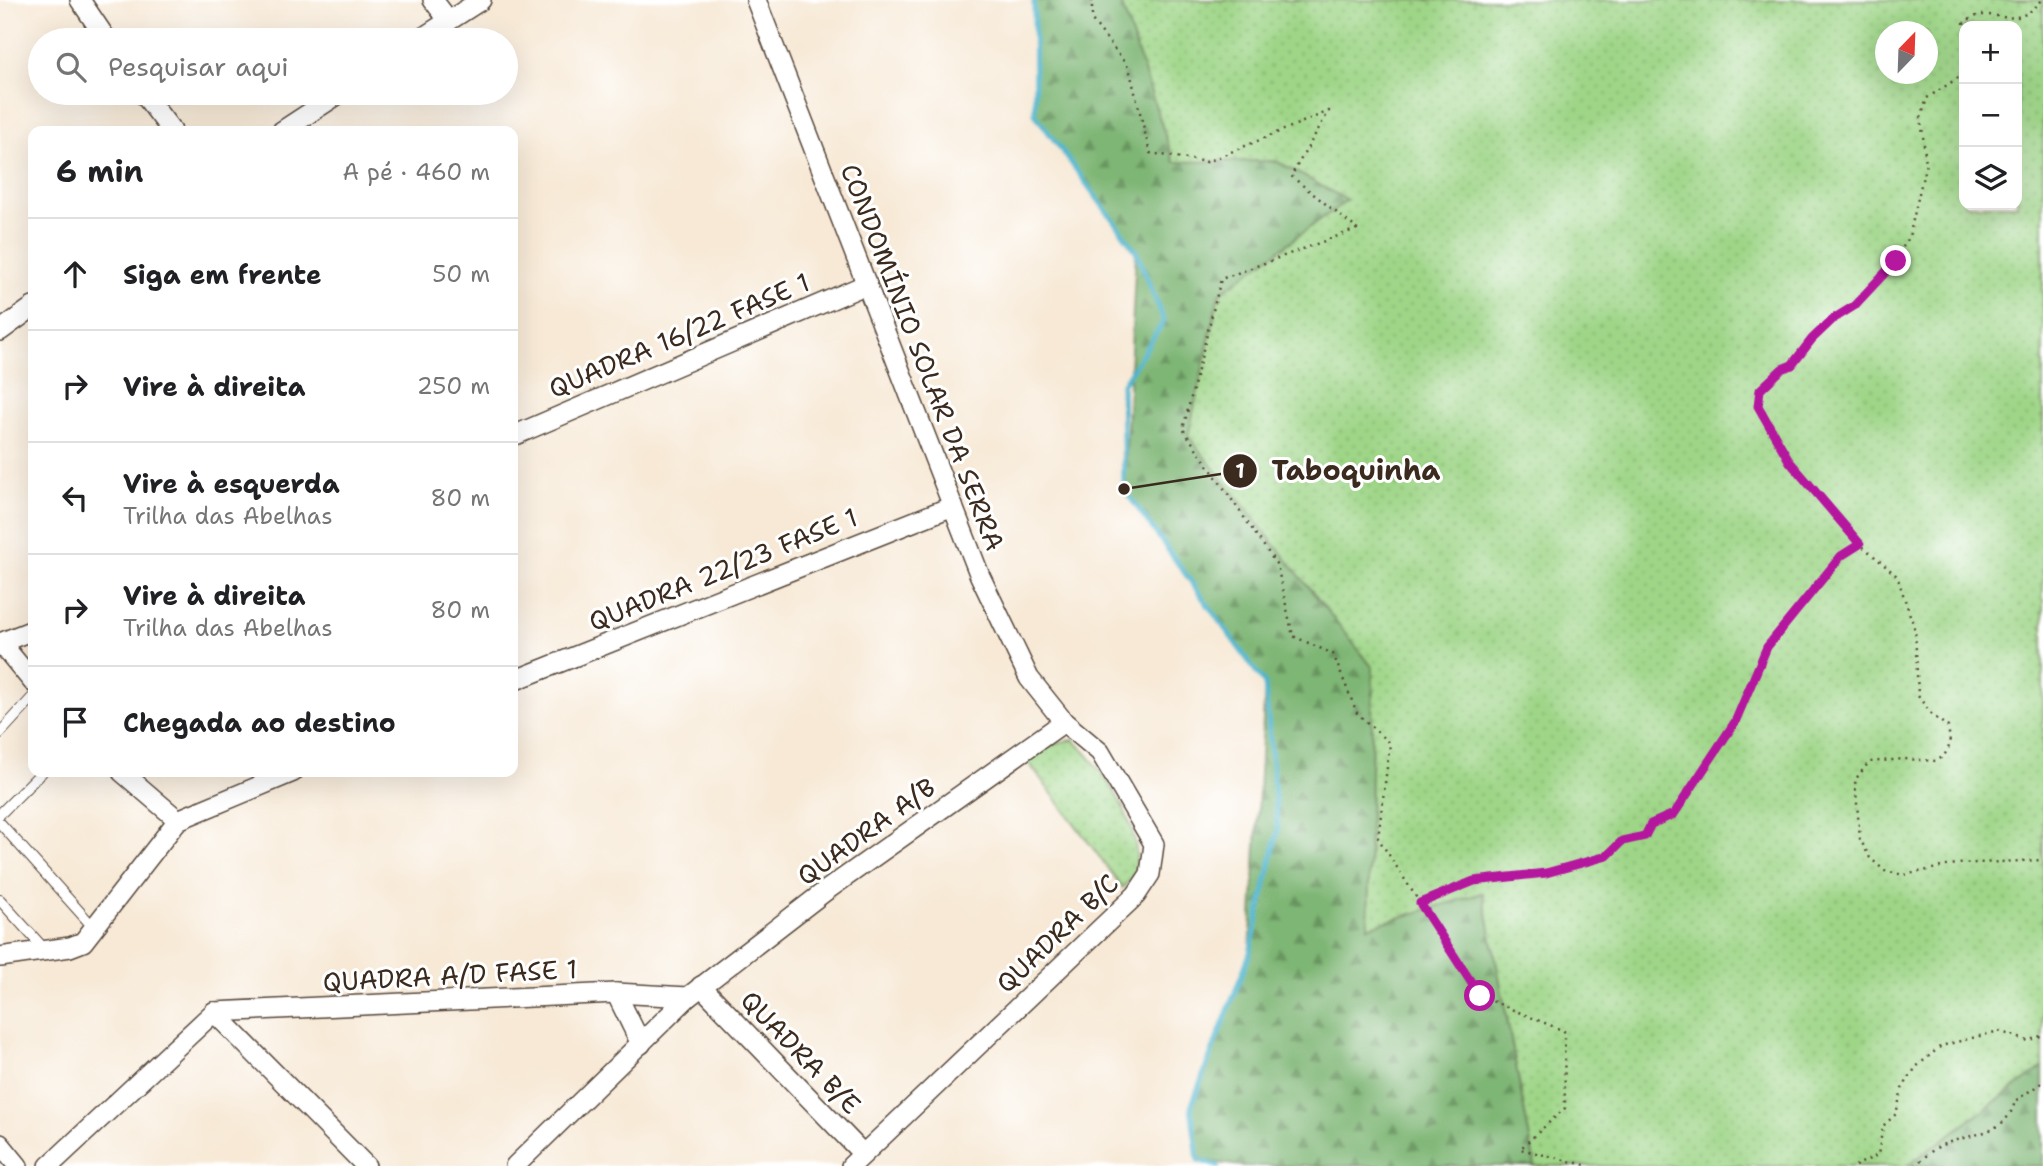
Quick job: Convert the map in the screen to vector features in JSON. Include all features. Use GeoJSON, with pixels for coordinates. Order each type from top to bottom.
{"type":"FeatureCollection","features":[{"type":"Feature","properties":{"kind":"street"},"geometry":{"type":"LineString","coordinates":[[80,0],[99,28]]}},
{"type":"Feature","properties":{"kind":"street"},"geometry":{"type":"LineString","coordinates":[[433,0],[449,21]]}},
{"type":"Feature","properties":{"kind":"street"},"geometry":{"type":"LineString","coordinates":[[438,28],[481,0]]}},
{"type":"Feature","properties":{"kind":"street","name":"CONDOMÍNIO SOLAR DA SERRA"},"geometry":{"type":"LineString","coordinates":[[756,0],[980,576],[1029,678],[1064,722]]}},
{"type":"Feature","properties":{"kind":"street"},"geometry":{"type":"LineString","coordinates":[[153,105],[168,126]]}},
{"type":"Feature","properties":{"kind":"street"},"geometry":{"type":"LineString","coordinates":[[290,126],[322,105]]}},
{"type":"Feature","properties":{"kind":"street","name":"QUADRA 16/22 FASE 1"},"geometry":{"type":"LineString","coordinates":[[518,434],[867,284]]}},
{"type":"Feature","properties":{"kind":"street"},"geometry":{"type":"LineString","coordinates":[[0,331],[28,311]]}},
{"type":"Feature","properties":{"kind":"street","name":"QUADRA 22/23 FASE 1"},"geometry":{"type":"LineString","coordinates":[[518,679],[953,506]]}},
{"type":"Feature","properties":{"kind":"street"},"geometry":{"type":"LineString","coordinates":[[28,632],[0,643],[28,676]]}},
{"type":"Feature","properties":{"kind":"street","name":"QUADRA A/B"},"geometry":{"type":"LineString","coordinates":[[515,1166],[694,992],[824,892],[1064,722]]}},
{"type":"Feature","properties":{"kind":"street","name":"QUADRA B/C"},"geometry":{"type":"LineString","coordinates":[[857,1160],[1136,895],[1150,874],[1154,844],[1127,795],[1100,752],[1064,722]]}},
{"type":"Feature","properties":{"kind":"street"},"geometry":{"type":"LineString","coordinates":[[128,777],[178,820]]}},
{"type":"Feature","properties":{"kind":"street"},"geometry":{"type":"LineString","coordinates":[[0,957],[46,951],[83,942],[178,820],[281,777]]}},
{"type":"Feature","properties":{"kind":"street","name":"QUADRA A/D FASE 1"},"geometry":{"type":"LineString","coordinates":[[214,1012],[616,993],[694,992]]}},
{"type":"Feature","properties":{"kind":"street","name":"QUADRA B/E"},"geometry":{"type":"LineString","coordinates":[[694,992],[857,1160]]}},
{"type":"Feature","properties":{"kind":"street"},"geometry":{"type":"LineString","coordinates":[[616,993],[641,1044]]}},
{"type":"Feature","properties":{"kind":"street"},"geometry":{"type":"LineString","coordinates":[[49,1166],[214,1012],[366,1166]]}},
{"type":"Feature","properties":{"kind":"street"},"geometry":{"type":"LineString","coordinates":[[0,1144],[18,1166]]}},
{"type":"Feature","properties":{"kind":"lane"},"geometry":{"type":"LineString","coordinates":[[0,733],[28,702]]}},
{"type":"Feature","properties":{"kind":"lane"},"geometry":{"type":"LineString","coordinates":[[0,814],[37,777]]}},
{"type":"Feature","properties":{"kind":"lane"},"geometry":{"type":"LineString","coordinates":[[0,823],[95,929]]}},
{"type":"Feature","properties":{"kind":"lane"},"geometry":{"type":"LineString","coordinates":[[0,900],[46,951]]}},
{"type":"Feature","properties":{"kind":"path"},"geometry":{"type":"LineString","coordinates":[[1092,0],[1092,20],[1129,68],[1150,153],[1207,162],[1329,111],[1291,176],[1357,229],[1221,279],[1183,429],[1277,565],[1293,636],[1333,653],[1357,713],[1390,744],[1378,838],[1480,996],[1564,1031],[1565,1108],[1520,1149],[1589,1166]]}},
{"type":"Feature","properties":{"kind":"path"},"geometry":{"type":"LineString","coordinates":[[1966,21],[1972,14],[1989,10],[2008,17],[2032,12],[2042,0]]}},
{"type":"Feature","properties":{"kind":"path"},"geometry":{"type":"LineString","coordinates":[[1959,77],[1927,98],[1921,118],[1926,163],[1910,233],[1896,261],[1854,306],[1833,319],[1812,339],[1792,365],[1782,369],[1760,390],[1758,406],[1790,462],[1860,544],[1897,576],[1915,630],[1918,696],[1931,715],[1948,727],[1951,742],[1948,752],[1937,761],[1869,762],[1855,780],[1860,839],[1870,858],[1885,871],[1904,875],[1956,864],[2043,860]]}},
{"type":"Feature","properties":{"kind":"path"},"geometry":{"type":"LineString","coordinates":[[1420,903],[1474,881],[1546,873],[1607,856],[1622,841],[1645,836],[1651,824],[1674,814],[1735,722],[1767,647],[1841,556],[1860,544]]}},
{"type":"Feature","properties":{"kind":"path"},"geometry":{"type":"LineString","coordinates":[[1856,1166],[1878,1155],[1884,1126],[1896,1114],[1902,1089],[1916,1067],[1941,1046],[1998,1031],[2028,1041],[2043,1035]]}},
{"type":"Feature","properties":{"kind":"path"},"geometry":{"type":"LineString","coordinates":[[1915,1166],[1941,1146],[1999,1126],[2012,1113],[2015,1101],[2043,1082]]}},
{"type":"Feature","properties":{"kind":"green space"},"geometry":{"type":"Polygon","coordinates":[[[1034,0],[1120,0],[1174,162],[1276,161],[1347,200],[1219,294],[1188,436],[1373,668],[1368,927],[1483,893],[1535,1166],[1242,1166],[1198,1160],[1191,1107],[1250,953],[1265,684],[1124,489],[1136,251],[1035,114],[1034,0]]]}},
{"type":"Feature","properties":{"kind":"green space"},"geometry":{"type":"Polygon","coordinates":[[[1120,0],[2043,0],[2043,1067],[1907,1166],[1535,1166],[1483,893],[1368,927],[1373,668],[1188,436],[1219,294],[1346,200],[1276,161],[1174,162],[1120,0]]]}},
{"type":"Feature","properties":{"kind":"green space"},"geometry":{"type":"Polygon","coordinates":[[[1074,740],[1109,783],[1128,818],[1136,853],[1134,873],[1123,888],[1028,762],[1055,744],[1074,740]]]}},
{"type":"Feature","properties":{"kind":"green space"},"geometry":{"type":"Polygon","coordinates":[[[2043,1067],[2043,1166],[1907,1166],[2043,1067]]]}},
{"type":"Feature","properties":{"kind":"waterway"},"geometry":{"type":"LineString","coordinates":[[1034,0],[1035,114],[1136,251],[1164,321],[1122,385],[1124,489],[1265,684],[1278,830],[1250,953],[1191,1107],[1198,1160],[1218,1166]]}},
{"type":"Feature","properties":{"kind":"place","name":"Taboquinha"},"geometry":{"type":"Point","coordinates":[1124,489]}},
{"type":"Feature","properties":{"kind":"route"},"geometry":{"type":"LineString","coordinates":[[1480,996],[1420,903],[1474,881],[1546,873],[1607,856],[1622,841],[1645,836],[1651,824],[1674,814],[1735,722],[1767,647],[1780,635],[1793,613],[1841,556],[1860,544],[1790,462],[1758,406],[1760,390],[1782,369],[1792,365],[1812,339],[1833,319],[1854,306],[1896,261]]}}]}
